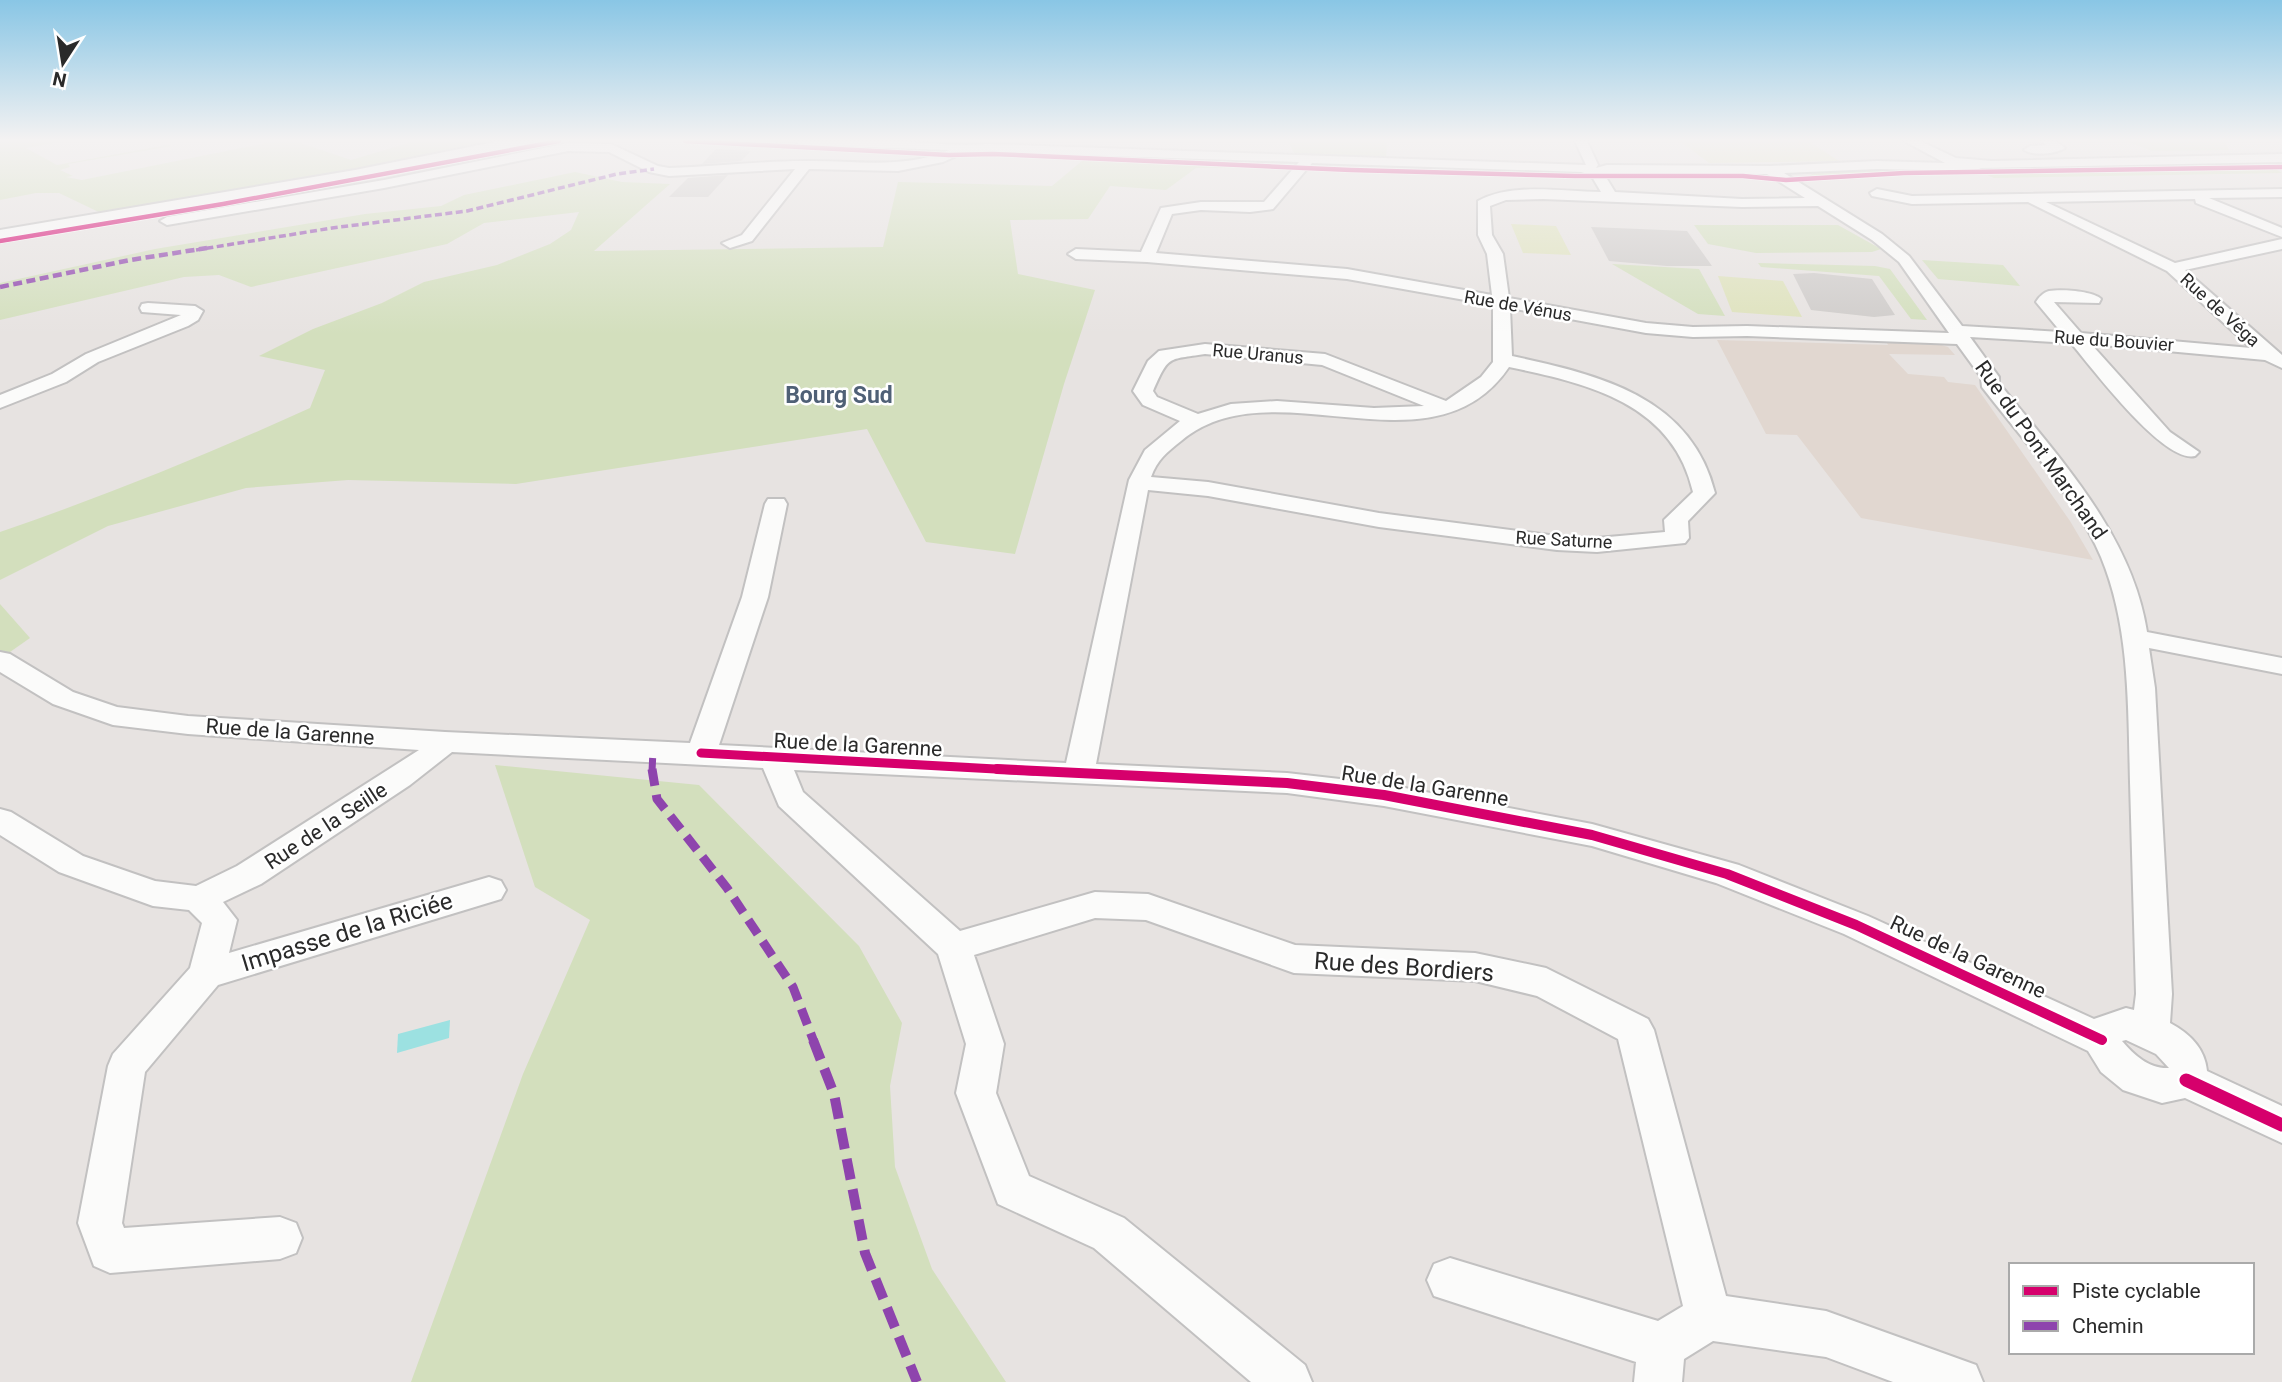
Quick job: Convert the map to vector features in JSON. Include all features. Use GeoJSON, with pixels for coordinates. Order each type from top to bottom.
{"type":"FeatureCollection","features":[{"type":"Feature","properties":{"kind":"main road"},"geometry":{"type":"LineString","coordinates":[[0,236],[180,205]]}},
{"type":"Feature","properties":{"kind":"street"},"geometry":{"type":"LineString","coordinates":[[167,221],[259,205]]}},
{"type":"Feature","properties":{"kind":"street"},"geometry":{"type":"LineString","coordinates":[[730,243],[747,239],[773,205]]}},
{"type":"Feature","properties":{"kind":"street"},"geometry":{"type":"LineString","coordinates":[[1147,257],[1166,211],[1201,206],[1250,208],[1268,205]]}},
{"type":"Feature","properties":{"kind":"street"},"geometry":{"type":"LineString","coordinates":[[1079,772],[1112,603],[1140,483],[1150,456],[1172,435],[1216,414],[1267,407],[1407,414],[1448,409],[1470,398],[1482,388],[1503,360],[1501,303],[1495,254],[1485,236],[1483,205]]}},
{"type":"Feature","properties":{"kind":"street","name":"Rue du Pont Marchand"},"geometry":{"type":"LineString","coordinates":[[1827,205],[1877,237],[1904,260],[1990,377],[1989,383],[2058,470],[2112,555],[2130,605],[2141,688],[2154,994],[2150,1031]]}},
{"type":"Feature","properties":{"kind":"street","name":"Rue de Véga"},"geometry":{"type":"LineString","coordinates":[[2045,205],[2174,268],[2276,358]]}},
{"type":"Feature","properties":{"kind":"street"},"geometry":{"type":"LineString","coordinates":[[2214,205],[2282,233]]}},
{"type":"Feature","properties":{"kind":"street"},"geometry":{"type":"LineString","coordinates":[[2174,268],[2282,244]]}},
{"type":"Feature","properties":{"kind":"street","name":"Rue de Vénus"},"geometry":{"type":"LineString","coordinates":[[1076,254],[1147,257],[1346,274],[1646,328],[1693,332],[1960,335]]}},
{"type":"Feature","properties":{"kind":"street"},"geometry":{"type":"LineString","coordinates":[[2093,299],[2051,296],[2044,302],[2163,436],[2188,452]]}},
{"type":"Feature","properties":{"kind":"street"},"geometry":{"type":"LineString","coordinates":[[0,402],[59,378],[92,358],[182,322],[195,311],[148,308]]}},
{"type":"Feature","properties":{"kind":"street","name":"Rue du Bouvier"},"geometry":{"type":"LineString","coordinates":[[1960,335],[2073,337],[2276,358]]}},
{"type":"Feature","properties":{"kind":"street","name":"Rue Uranus"},"geometry":{"type":"LineString","coordinates":[[1197,421],[1150,401],[1143,391],[1157,361],[1165,355],[1205,349],[1325,360],[1448,409]]}},
{"type":"Feature","properties":{"kind":"street","name":"Rue Saturne"},"geometry":{"type":"LineString","coordinates":[[1140,483],[1208,489],[1379,520],[1557,543],[1597,545],[1677,538],[1676,520],[1704,493],[1693,457],[1672,429],[1643,408],[1607,388],[1563,373],[1503,360]]}},
{"type":"Feature","properties":{"kind":"street"},"geometry":{"type":"LineString","coordinates":[[701,753],[755,597],[776,504]]}},
{"type":"Feature","properties":{"kind":"street"},"geometry":{"type":"LineString","coordinates":[[2134,637],[2282,666]]}},
{"type":"Feature","properties":{"kind":"street","name":"Rue de la Garenne"},"geometry":{"type":"LineString","coordinates":[[0,660],[63,698],[113,716],[188,725],[445,742],[1287,783],[1384,795],[1592,835],[1727,874],[1856,925],[2102,1040],[2111,1057],[2144,1080],[2170,1086],[2186,1080],[2282,1125]]}},
{"type":"Feature","properties":{"kind":"street","name":"Rue de la Seille"},"geometry":{"type":"LineString","coordinates":[[199,899],[250,875],[399,778],[428,758],[445,742]]}},
{"type":"Feature","properties":{"kind":"street"},"geometry":{"type":"LineString","coordinates":[[774,759],[790,798],[954,947],[985,1044],[976,1093],[1013,1190],[1109,1233],[1288,1382]]}},
{"type":"Feature","properties":{"kind":"street"},"geometry":{"type":"LineString","coordinates":[[0,820],[71,864],[153,893],[199,899],[220,920],[206,974],[127,1066],[100,1223],[110,1251],[280,1238]]}},
{"type":"Feature","properties":{"kind":"street","name":"Impasse de la Riciée"},"geometry":{"type":"LineString","coordinates":[[206,974],[489,890]]}},
{"type":"Feature","properties":{"kind":"street","name":"Rue des Bordiers"},"geometry":{"type":"LineString","coordinates":[[954,947],[1095,905],[1148,907],[1294,959],[1475,967],[1546,983],[1635,1030],[1709,1317]]}},
{"type":"Feature","properties":{"kind":"street"},"geometry":{"type":"LineString","coordinates":[[2102,1040],[2104,1032],[2116,1025],[2137,1026],[2150,1031],[2183,1055],[2189,1073],[2186,1080]]}},
{"type":"Feature","properties":{"kind":"street"},"geometry":{"type":"LineString","coordinates":[[1450,1280],[1660,1364],[1709,1317],[1826,1334],[1959,1382]]}},
{"type":"Feature","properties":{"kind":"shaded area"},"geometry":{"type":"Polygon","coordinates":[[[1717,340],[1888,345],[1886,341],[1931,342],[1948,347],[1955,355],[1889,354],[1908,374],[1944,377],[1948,382],[1975,385],[2070,521],[2093,560],[1861,518],[1797,435],[1766,434],[1717,340]]]}},
{"type":"Feature","properties":{"kind":"green space"},"geometry":{"type":"Polygon","coordinates":[[[85,205],[156,205],[105,215],[85,205]]]}},
{"type":"Feature","properties":{"kind":"green space"},"geometry":{"type":"Polygon","coordinates":[[[442,205],[646,205],[594,251],[883,247],[893,205],[1097,205],[1088,219],[1010,220],[1018,274],[1095,290],[1064,384],[1015,554],[926,542],[867,429],[516,484],[348,480],[246,488],[108,526],[0,580],[0,532],[156,474],[310,408],[325,370],[259,356],[313,329],[382,303],[424,282],[497,265],[550,244],[571,230],[579,212],[484,223],[447,244],[251,287],[219,275],[184,277],[0,320],[0,283],[155,249],[365,214],[442,205]]]}},
{"type":"Feature","properties":{"kind":"green space"},"geometry":{"type":"Polygon","coordinates":[[[1511,224],[1556,226],[1571,255],[1523,253],[1511,224]]]}},
{"type":"Feature","properties":{"kind":"green space"},"geometry":{"type":"Polygon","coordinates":[[[1694,225],[1838,225],[1881,249],[1872,252],[1756,253],[1708,244],[1694,225]]]}},
{"type":"Feature","properties":{"kind":"green space"},"geometry":{"type":"Polygon","coordinates":[[[1922,260],[2003,265],[2020,286],[1938,279],[1922,260]]]}},
{"type":"Feature","properties":{"kind":"green space"},"geometry":{"type":"Polygon","coordinates":[[[1758,263],[1875,266],[1890,269],[1927,320],[1911,319],[1879,276],[1761,267],[1758,263]]]}},
{"type":"Feature","properties":{"kind":"green space"},"geometry":{"type":"Polygon","coordinates":[[[1612,264],[1699,269],[1725,316],[1698,314],[1612,264]]]}},
{"type":"Feature","properties":{"kind":"green space"},"geometry":{"type":"Polygon","coordinates":[[[1718,276],[1783,281],[1802,317],[1732,312],[1718,276]]]}},
{"type":"Feature","properties":{"kind":"green space"},"geometry":{"type":"Polygon","coordinates":[[[0,604],[30,638],[0,659],[0,604]]]}},
{"type":"Feature","properties":{"kind":"green space"},"geometry":{"type":"Polygon","coordinates":[[[495,765],[699,785],[859,946],[902,1023],[890,1086],[895,1167],[932,1269],[1006,1382],[411,1382],[523,1074],[590,920],[535,887],[495,765]]]}},
{"type":"Feature","properties":{"kind":"water"},"geometry":{"type":"Polygon","coordinates":[[[450,1020],[449,1038],[397,1053],[398,1034],[450,1020]]]}},
{"type":"Feature","properties":{"kind":"building"},"geometry":{"type":"Polygon","coordinates":[[[1591,227],[1687,231],[1712,266],[1667,266],[1609,261],[1591,227]]]}},
{"type":"Feature","properties":{"kind":"building"},"geometry":{"type":"Polygon","coordinates":[[[1814,273],[1872,279],[1895,315],[1874,317],[1811,310],[1793,274],[1814,273]]]}},
{"type":"Feature","properties":{"kind":"marked path"},"geometry":{"type":"LineString","coordinates":[[0,287],[130,260],[489,205]]}},
{"type":"Feature","properties":{"kind":"marked path"},"geometry":{"type":"LineString","coordinates":[[653,751],[651,762],[657,799],[727,888],[793,987],[834,1094],[865,1253],[917,1382]]}},
{"type":"Feature","properties":{"kind":"cycle path"},"geometry":{"type":"LineString","coordinates":[[0,241],[214,205]]}},
{"type":"Feature","properties":{"kind":"cycle path"},"geometry":{"type":"LineString","coordinates":[[701,753],[774,759],[1287,783],[1384,795],[1487,813],[1592,835],[1727,874],[1856,925],[2102,1040]]}},
{"type":"Feature","properties":{"kind":"cycle path"},"geometry":{"type":"LineString","coordinates":[[2186,1080],[2282,1125]]}},
{"type":"Feature","properties":{"kind":"district","name":"Bourg Sud"},"geometry":{"type":"Point","coordinates":[839,395]}}]}
